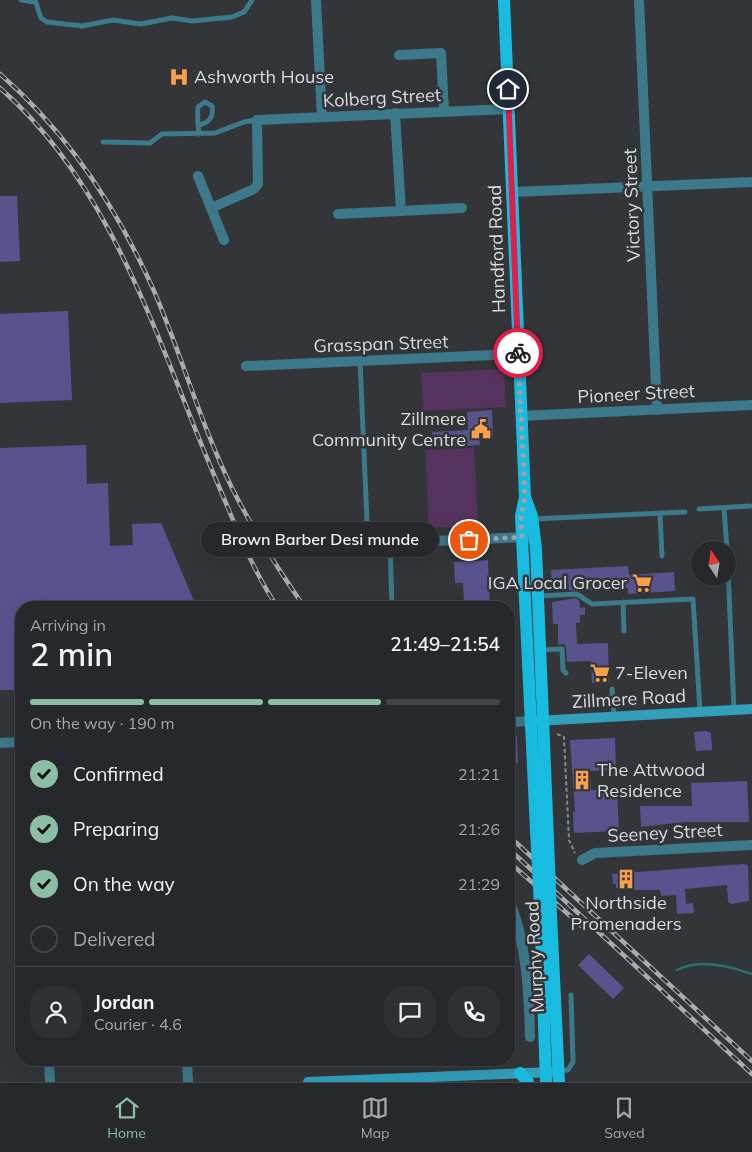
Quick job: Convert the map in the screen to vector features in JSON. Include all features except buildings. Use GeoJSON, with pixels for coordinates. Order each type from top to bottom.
{"type":"FeatureCollection","features":[{"type":"Feature","properties":{"kind":"main road","name":"Handford Road"},"geometry":{"type":"LineString","coordinates":[[504,0],[525,497],[521,516],[528,537],[538,721],[548,840]]}},
{"type":"Feature","properties":{"kind":"main road","name":"Handford Road"},"geometry":{"type":"LineString","coordinates":[[525,497],[532,519],[528,537]]}},
{"type":"Feature","properties":{"kind":"main road","name":"Handford Road"},"geometry":{"type":"LineString","coordinates":[[532,597],[541,650],[536,830]]}},
{"type":"Feature","properties":{"kind":"main road","name":"Zillmere Road"},"geometry":{"type":"LineString","coordinates":[[538,721],[752,709]]}},
{"type":"Feature","properties":{"kind":"main road","name":"Murphy Road"},"geometry":{"type":"LineString","coordinates":[[536,830],[545,1077]]}},
{"type":"Feature","properties":{"kind":"main road","name":"Murphy Road"},"geometry":{"type":"LineString","coordinates":[[548,840],[550,916],[559,1077]]}},
{"type":"Feature","properties":{"kind":"main road"},"geometry":{"type":"LineString","coordinates":[[308,1082],[559,1077]]}},
{"type":"Feature","properties":{"kind":"street"},"geometry":{"type":"LineString","coordinates":[[316,0],[322,117]]}},
{"type":"Feature","properties":{"kind":"street","name":"Victory Street"},"geometry":{"type":"LineString","coordinates":[[639,0],[657,410]]}},
{"type":"Feature","properties":{"kind":"street"},"geometry":{"type":"LineString","coordinates":[[398,54],[441,53],[444,111]]}},
{"type":"Feature","properties":{"kind":"street","name":"Kolberg Street"},"geometry":{"type":"LineString","coordinates":[[257,120],[509,109]]}},
{"type":"Feature","properties":{"kind":"street"},"geometry":{"type":"LineString","coordinates":[[395,113],[400,211]]}},
{"type":"Feature","properties":{"kind":"street"},"geometry":{"type":"LineString","coordinates":[[211,208],[254,189],[258,184],[257,120]]}},
{"type":"Feature","properties":{"kind":"street"},"geometry":{"type":"LineString","coordinates":[[198,176],[224,240]]}},
{"type":"Feature","properties":{"kind":"street"},"geometry":{"type":"LineString","coordinates":[[513,192],[752,182]]}},
{"type":"Feature","properties":{"kind":"street"},"geometry":{"type":"LineString","coordinates":[[338,214],[462,208]]}},
{"type":"Feature","properties":{"kind":"street","name":"Grasspan Street"},"geometry":{"type":"LineString","coordinates":[[246,366],[518,354]]}},
{"type":"Feature","properties":{"kind":"street","name":"Pioneer Street"},"geometry":{"type":"LineString","coordinates":[[521,416],[752,405]]}},
{"type":"Feature","properties":{"kind":"street"},"geometry":{"type":"LineString","coordinates":[[320,546],[528,537]]}},
{"type":"Feature","properties":{"kind":"street","name":"Zillmere Road"},"geometry":{"type":"LineString","coordinates":[[515,722],[538,721]]}},
{"type":"Feature","properties":{"kind":"street"},"geometry":{"type":"LineString","coordinates":[[0,743],[15,742]]}},
{"type":"Feature","properties":{"kind":"street","name":"Seeney Street"},"geometry":{"type":"LineString","coordinates":[[582,860],[595,853],[752,845]]}},
{"type":"Feature","properties":{"kind":"street","name":"Murphy Road"},"geometry":{"type":"LineString","coordinates":[[515,923],[528,994],[530,1036]]}},
{"type":"Feature","properties":{"kind":"street"},"geometry":{"type":"LineString","coordinates":[[515,942],[520,942]]}},
{"type":"Feature","properties":{"kind":"street"},"geometry":{"type":"LineString","coordinates":[[49,1066],[50,1082]]}},
{"type":"Feature","properties":{"kind":"street"},"geometry":{"type":"LineString","coordinates":[[187,1066],[188,1082]]}},
{"type":"Feature","properties":{"kind":"lane"},"geometry":{"type":"LineString","coordinates":[[21,0],[35,1],[41,18],[47,22],[90,26],[113,20],[141,24],[172,18],[192,21],[232,17],[244,12],[252,0]]}},
{"type":"Feature","properties":{"kind":"lane"},"geometry":{"type":"LineString","coordinates":[[198,126],[206,123],[212,115],[212,106],[209,103],[205,102],[198,107],[198,126],[199,134]]}},
{"type":"Feature","properties":{"kind":"lane"},"geometry":{"type":"LineString","coordinates":[[103,142],[150,143],[162,134],[215,133],[244,122],[257,120]]}},
{"type":"Feature","properties":{"kind":"lane"},"geometry":{"type":"LineString","coordinates":[[360,361],[368,544]]}},
{"type":"Feature","properties":{"kind":"lane"},"geometry":{"type":"LineString","coordinates":[[699,509],[750,506]]}},
{"type":"Feature","properties":{"kind":"lane"},"geometry":{"type":"LineString","coordinates":[[724,508],[726,541]]}},
{"type":"Feature","properties":{"kind":"lane"},"geometry":{"type":"LineString","coordinates":[[532,519],[685,512]]}},
{"type":"Feature","properties":{"kind":"lane"},"geometry":{"type":"LineString","coordinates":[[660,513],[662,556]]}},
{"type":"Feature","properties":{"kind":"lane"},"geometry":{"type":"LineString","coordinates":[[390,543],[392,601]]}},
{"type":"Feature","properties":{"kind":"lane"},"geometry":{"type":"LineString","coordinates":[[729,586],[734,710]]}},
{"type":"Feature","properties":{"kind":"lane"},"geometry":{"type":"LineString","coordinates":[[532,597],[577,594],[592,604],[693,599],[700,712]]}},
{"type":"Feature","properties":{"kind":"lane"},"geometry":{"type":"LineString","coordinates":[[622,602],[624,631]]}},
{"type":"Feature","properties":{"kind":"lane"},"geometry":{"type":"LineString","coordinates":[[541,650],[562,649],[562,670],[566,673]]}},
{"type":"Feature","properties":{"kind":"lane"},"geometry":{"type":"LineString","coordinates":[[612,688],[614,716]]}},
{"type":"Feature","properties":{"kind":"lane","name":"Murphy Road"},"geometry":{"type":"LineString","coordinates":[[559,1077],[568,1070],[573,1062],[571,995]]}},
{"type":"Feature","properties":{"kind":"path"},"geometry":{"type":"LineString","coordinates":[[557,734],[564,737],[570,845],[582,860]]}},
{"type":"Feature","properties":{"kind":"shaded area"},"geometry":{"type":"Polygon","coordinates":[[[504,369],[506,407],[423,411],[421,373],[504,369]]]}},
{"type":"Feature","properties":{"kind":"shaded area"},"geometry":{"type":"Polygon","coordinates":[[[474,448],[478,526],[429,528],[425,450],[474,448]]]}},
{"type":"Feature","properties":{"kind":"waterway"},"geometry":{"type":"LineString","coordinates":[[677,970],[695,964],[714,964],[752,974]]}},
{"type":"Feature","properties":{"kind":"railway"},"geometry":{"type":"LineString","coordinates":[[0,74],[48,121],[69,147],[89,174],[124,231],[154,291],[201,415],[232,488],[266,549],[300,601]]}},
{"type":"Feature","properties":{"kind":"railway"},"geometry":{"type":"LineString","coordinates":[[0,88],[41,129],[75,174],[105,223],[155,328],[246,550],[274,601]]}},
{"type":"Feature","properties":{"kind":"railway"},"geometry":{"type":"LineString","coordinates":[[515,842],[752,1061]]}},
{"type":"Feature","properties":{"kind":"railway"},"geometry":{"type":"LineString","coordinates":[[515,855],[752,1074]]}},
{"type":"Feature","properties":{"kind":"railway"},"geometry":{"type":"LineString","coordinates":[[515,867],[585,929]]}},
{"type":"Feature","properties":{"kind":"way so far"},"geometry":{"type":"LineString","coordinates":[[469,540],[522,537],[521,516],[525,497],[518,353]]}},
{"type":"Feature","properties":{"kind":"place","name":"Ashworth House"},"geometry":{"type":"Point","coordinates":[179,77]}},
{"type":"Feature","properties":{"kind":"place","name":"Zillmere Community Centre"},"geometry":{"type":"Point","coordinates":[481,429]}},
{"type":"Feature","properties":{"kind":"place","name":"Brown Barber Desi munde"},"geometry":{"type":"Point","coordinates":[469,540]}},
{"type":"Feature","properties":{"kind":"place","name":"IGA Local Grocer"},"geometry":{"type":"Point","coordinates":[642,583]}},
{"type":"Feature","properties":{"kind":"place","name":"7-Eleven"},"geometry":{"type":"Point","coordinates":[600,673]}},
{"type":"Feature","properties":{"kind":"place","name":"The Attwood Residence"},"geometry":{"type":"Point","coordinates":[582,780]}},
{"type":"Feature","properties":{"kind":"place","name":"Northside Promenaders"},"geometry":{"type":"Point","coordinates":[626,879]}},
{"type":"Feature","properties":{"kind":"route"},"geometry":{"type":"LineString","coordinates":[[508,89],[518,353]]}}]}
